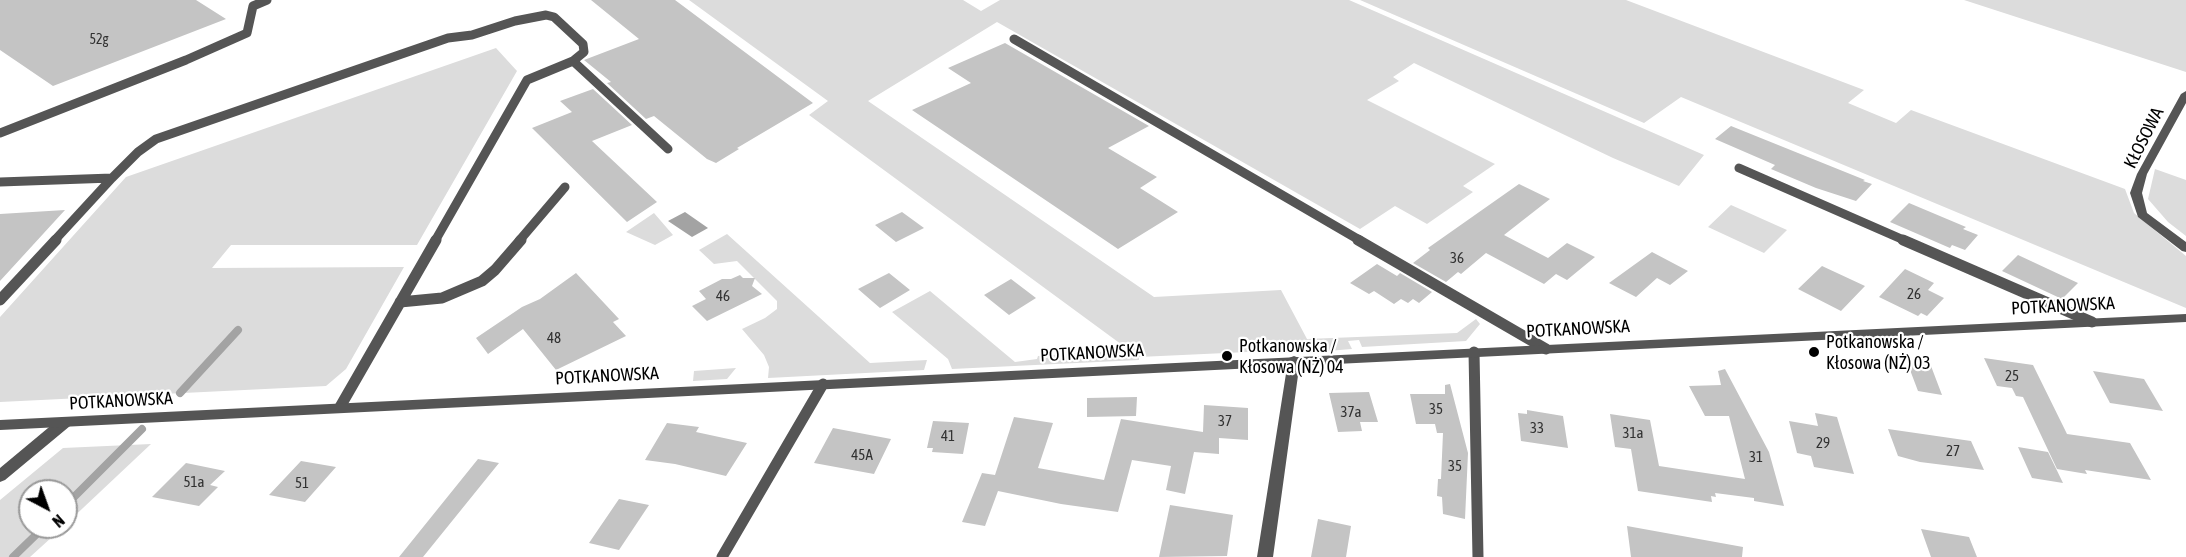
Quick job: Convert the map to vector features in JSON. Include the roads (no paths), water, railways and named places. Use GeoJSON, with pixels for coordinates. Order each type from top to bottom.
{"type":"FeatureCollection","features":[{"type":"Feature","properties":{"kind":"street","name":"KŁOSOWA"},"geometry":{"type":"LineString","coordinates":[[2186,94],[2142,174],[2136,193],[2142,215],[2186,248]]}},
{"type":"Feature","properties":{"kind":"street","name":"POTKANOWSKA"},"geometry":{"type":"LineString","coordinates":[[0,426],[340,407],[2186,318]]}},
{"type":"Feature","properties":{"kind":"street"},"geometry":{"type":"LineString","coordinates":[[1265,557],[1294,361]]}},
{"type":"Feature","properties":{"kind":"street"},"geometry":{"type":"LineString","coordinates":[[0,476],[65,422]]}},
{"type":"Feature","properties":{"kind":"lane"},"geometry":{"type":"LineString","coordinates":[[0,133],[186,60],[247,33],[253,6],[267,0]]}},
{"type":"Feature","properties":{"kind":"lane"},"geometry":{"type":"LineString","coordinates":[[0,300],[112,178],[138,152],[156,139],[448,38],[471,35],[531,17],[546,15],[554,17],[583,44],[584,52],[573,61],[527,80],[340,407]]}},
{"type":"Feature","properties":{"kind":"lane"},"geometry":{"type":"LineString","coordinates":[[1014,39],[1546,349]]}},
{"type":"Feature","properties":{"kind":"lane"},"geometry":{"type":"LineString","coordinates":[[573,61],[668,149]]}},
{"type":"Feature","properties":{"kind":"lane"},"geometry":{"type":"LineString","coordinates":[[1739,168],[2092,322]]}},
{"type":"Feature","properties":{"kind":"lane"},"geometry":{"type":"LineString","coordinates":[[0,182],[112,178]]}},
{"type":"Feature","properties":{"kind":"lane"},"geometry":{"type":"LineString","coordinates":[[400,302],[442,298],[482,281],[495,270],[565,187]]}},
{"type":"Feature","properties":{"kind":"lane"},"geometry":{"type":"LineString","coordinates":[[1474,352],[1478,557]]}},
{"type":"Feature","properties":{"kind":"lane"},"geometry":{"type":"LineString","coordinates":[[722,557],[823,384]]}},
{"type":"Feature","properties":{"kind":"waterway"},"geometry":{"type":"LineString","coordinates":[[180,393],[238,330]]}},
{"type":"Feature","properties":{"kind":"waterway"},"geometry":{"type":"LineString","coordinates":[[78,493],[142,429]]}},
{"type":"Feature","properties":{"kind":"waterway"},"geometry":{"type":"LineString","coordinates":[[13,557],[32,539]]}},
{"type":"Feature","properties":{"kind":"place","name":"Potkanowska / Kłosowa (NŻ) 03"},"geometry":{"type":"Point","coordinates":[1814,352]}},
{"type":"Feature","properties":{"kind":"place","name":"Potkanowska / Kłosowa (NŻ) 04"},"geometry":{"type":"Point","coordinates":[1227,356]}}]}
